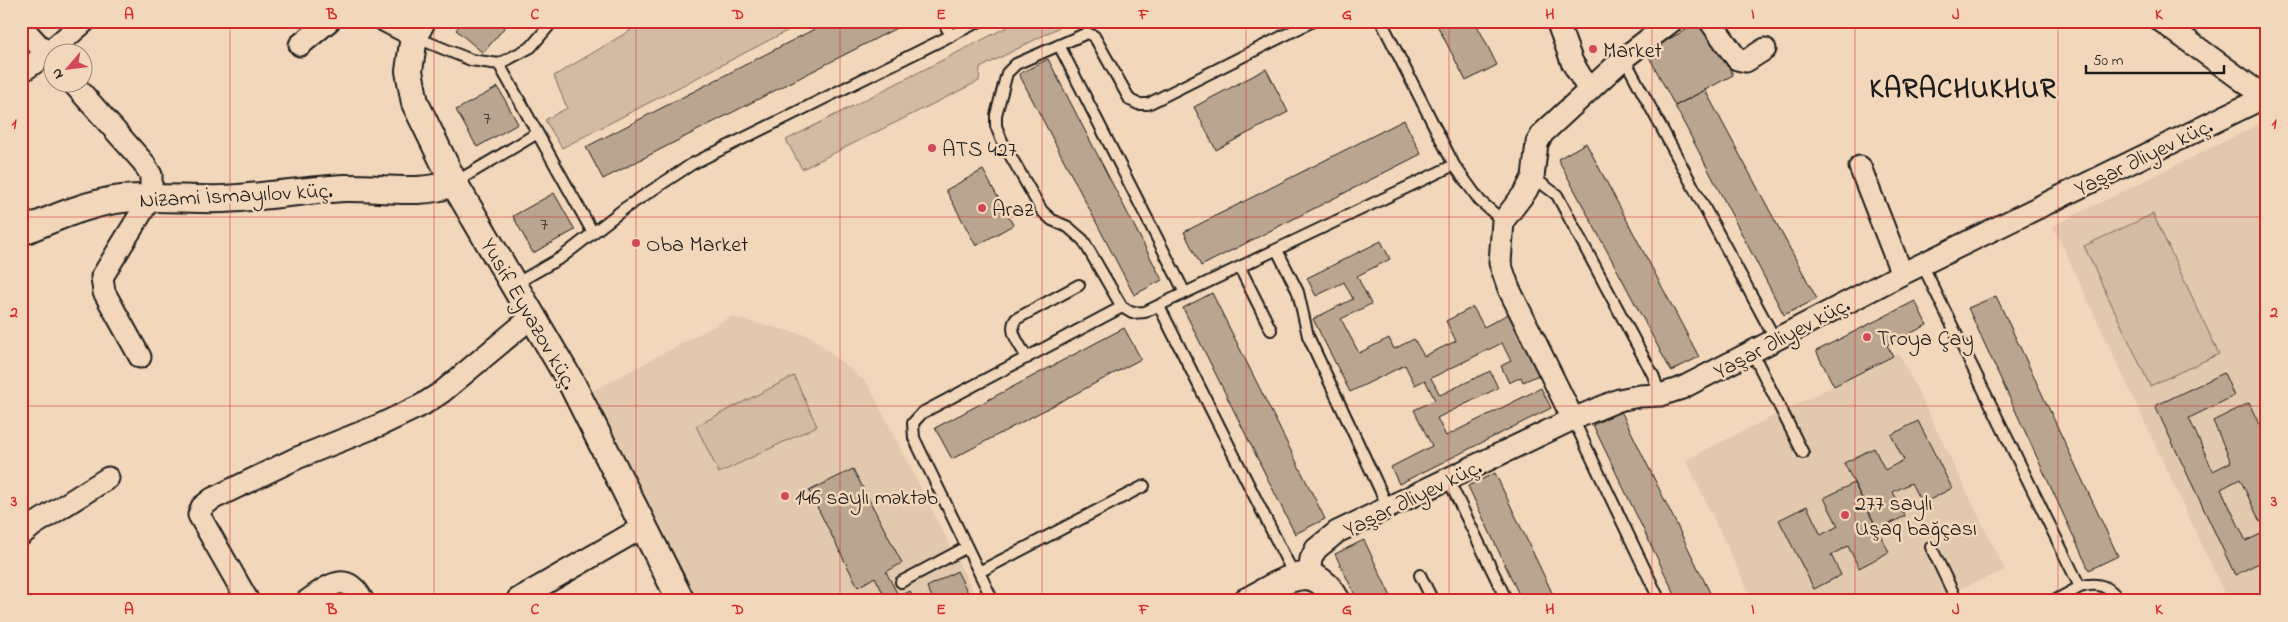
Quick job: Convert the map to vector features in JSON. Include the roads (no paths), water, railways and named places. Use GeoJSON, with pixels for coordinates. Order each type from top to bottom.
{"type":"FeatureCollection","features":[{"type":"Feature","properties":{"kind":"street"},"geometry":{"type":"LineString","coordinates":[[65,42],[85,21]]}},
{"type":"Feature","properties":{"kind":"street"},"geometry":{"type":"LineString","coordinates":[[300,45],[330,21]]}},
{"type":"Feature","properties":{"kind":"street"},"geometry":{"type":"LineString","coordinates":[[385,21],[418,29]]}},
{"type":"Feature","properties":{"kind":"street"},"geometry":{"type":"LineString","coordinates":[[1557,21],[1572,62],[1589,90]]}},
{"type":"Feature","properties":{"kind":"street"},"geometry":{"type":"LineString","coordinates":[[1573,419],[1509,289],[1500,263],[1504,221],[1526,191],[1533,177],[1535,153],[1540,138],[1624,58],[1672,21]]}},
{"type":"Feature","properties":{"kind":"street"},"geometry":{"type":"LineString","coordinates":[[1710,21],[1737,59],[1746,61],[1765,49]]}},
{"type":"Feature","properties":{"kind":"street"},"geometry":{"type":"LineString","coordinates":[[2161,21],[2266,97]]}},
{"type":"Feature","properties":{"kind":"street"},"geometry":{"type":"LineString","coordinates":[[21,26],[42,48]]}},
{"type":"Feature","properties":{"kind":"street","name":"Yusif Eyvazov küç."},"geometry":{"type":"LineString","coordinates":[[418,29],[409,71],[411,88],[416,103],[454,183],[568,377],[681,601]]}},
{"type":"Feature","properties":{"kind":"street"},"geometry":{"type":"LineString","coordinates":[[21,72],[42,61]]}},
{"type":"Feature","properties":{"kind":"street"},"geometry":{"type":"LineString","coordinates":[[81,92],[143,162],[151,175],[151,197],[102,277],[104,292],[140,357]]}},
{"type":"Feature","properties":{"kind":"street","name":"Yaşar Əliyev küç."},"geometry":{"type":"LineString","coordinates":[[1302,576],[1316,549],[1325,540],[1388,507],[1573,419],[1619,400],[1639,396],[1660,395],[1682,388],[1922,264],[2266,97]]}},
{"type":"Feature","properties":{"kind":"street"},"geometry":{"type":"LineString","coordinates":[[1860,167],[1902,274]]}},
{"type":"Feature","properties":{"kind":"street","name":"Nizami İsmayılov küç."},"geometry":{"type":"LineString","coordinates":[[21,232],[101,204],[119,200],[151,197],[224,199],[296,191],[359,188],[428,190],[454,183]]}},
{"type":"Feature","properties":{"kind":"street"},"geometry":{"type":"LineString","coordinates":[[248,601],[199,515],[202,507],[212,499],[297,458],[380,425],[422,405],[442,392],[533,316]]}},
{"type":"Feature","properties":{"kind":"street"},"geometry":{"type":"LineString","coordinates":[[21,535],[35,524],[108,478]]}},
{"type":"Feature","properties":{"kind":"street"},"geometry":{"type":"LineString","coordinates":[[518,599],[644,526]]}},
{"type":"Feature","properties":{"kind":"street"},"geometry":{"type":"LineString","coordinates":[[1247,601],[1302,576],[1323,582],[1337,601]]}},
{"type":"Feature","properties":{"kind":"street"},"geometry":{"type":"LineString","coordinates":[[308,601],[339,582],[353,586],[363,601]]}},
{"type":"Feature","properties":{"kind":"lane"},"geometry":{"type":"LineString","coordinates":[[418,29],[471,60],[499,64],[532,47],[553,21]]}},
{"type":"Feature","properties":{"kind":"lane"},"geometry":{"type":"LineString","coordinates":[[943,21],[951,36]]}},
{"type":"Feature","properties":{"kind":"lane"},"geometry":{"type":"LineString","coordinates":[[515,284],[562,257],[631,204],[692,164],[980,21]]}},
{"type":"Feature","properties":{"kind":"lane"},"geometry":{"type":"LineString","coordinates":[[1313,21],[1148,104],[1138,104],[1130,100],[1094,36],[1087,33],[1016,64],[1006,73],[996,115],[996,126],[1002,141],[1042,211],[1052,220],[1068,227],[1084,240],[1122,307],[1132,313],[1145,312],[1454,165]]}},
{"type":"Feature","properties":{"kind":"lane"},"geometry":{"type":"LineString","coordinates":[[1381,21],[1454,165],[1480,201],[1504,221]]}},
{"type":"Feature","properties":{"kind":"lane"},"geometry":{"type":"LineString","coordinates":[[1059,45],[1185,293]]}},
{"type":"Feature","properties":{"kind":"lane"},"geometry":{"type":"LineString","coordinates":[[1624,58],[1775,339]]}},
{"type":"Feature","properties":{"kind":"lane"},"geometry":{"type":"LineString","coordinates":[[499,64],[593,234]]}},
{"type":"Feature","properties":{"kind":"lane"},"geometry":{"type":"LineString","coordinates":[[454,183],[536,134]]}},
{"type":"Feature","properties":{"kind":"lane"},"geometry":{"type":"LineString","coordinates":[[1533,177],[1557,195],[1653,376],[1660,395]]}},
{"type":"Feature","properties":{"kind":"lane"},"geometry":{"type":"LineString","coordinates":[[1277,250],[1298,292],[1308,336],[1388,507]]}},
{"type":"Feature","properties":{"kind":"lane"},"geometry":{"type":"LineString","coordinates":[[1922,264],[2080,587]]}},
{"type":"Feature","properties":{"kind":"lane"},"geometry":{"type":"LineString","coordinates":[[1240,268],[1271,330]]}},
{"type":"Feature","properties":{"kind":"lane"},"geometry":{"type":"LineString","coordinates":[[1027,358],[1012,330],[1012,325],[1016,319],[1079,285]]}},
{"type":"Feature","properties":{"kind":"lane"},"geometry":{"type":"LineString","coordinates":[[1159,306],[1302,576]]}},
{"type":"Feature","properties":{"kind":"lane"},"geometry":{"type":"LineString","coordinates":[[993,601],[914,438],[913,423],[922,414],[1122,307]]}},
{"type":"Feature","properties":{"kind":"lane"},"geometry":{"type":"LineString","coordinates":[[1752,352],[1803,453]]}},
{"type":"Feature","properties":{"kind":"lane"},"geometry":{"type":"LineString","coordinates":[[1573,419],[1660,601]]}},
{"type":"Feature","properties":{"kind":"lane"},"geometry":{"type":"LineString","coordinates":[[1448,480],[1507,601]]}},
{"type":"Feature","properties":{"kind":"lane"},"geometry":{"type":"LineString","coordinates":[[979,572],[1144,486]]}},
{"type":"Feature","properties":{"kind":"lane"},"geometry":{"type":"LineString","coordinates":[[901,582],[967,547]]}},
{"type":"Feature","properties":{"kind":"lane"},"geometry":{"type":"LineString","coordinates":[[1931,548],[1957,601]]}},
{"type":"Feature","properties":{"kind":"lane"},"geometry":{"type":"LineString","coordinates":[[1420,575],[1433,601]]}},
{"type":"Feature","properties":{"kind":"lane"},"geometry":{"type":"LineString","coordinates":[[2054,601],[2080,587],[2094,583],[2106,588],[2120,601]]}},
{"type":"Feature","properties":{"kind":"place","name":"Market"},"geometry":{"type":"Point","coordinates":[1593,49]}},
{"type":"Feature","properties":{"kind":"place","name":"ATS 427"},"geometry":{"type":"Point","coordinates":[932,148]}},
{"type":"Feature","properties":{"kind":"place","name":"Araz"},"geometry":{"type":"Point","coordinates":[982,208]}},
{"type":"Feature","properties":{"kind":"place","name":"Oba Market"},"geometry":{"type":"Point","coordinates":[636,243]}},
{"type":"Feature","properties":{"kind":"place","name":"Troya Çay"},"geometry":{"type":"Point","coordinates":[1867,337]}},
{"type":"Feature","properties":{"kind":"place","name":"146 saylı məktəb"},"geometry":{"type":"Point","coordinates":[785,496]}},
{"type":"Feature","properties":{"kind":"place","name":"277 saylı Uşaq bağçası"},"geometry":{"type":"Point","coordinates":[1845,515]}},
{"type":"Feature","properties":{"kind":"district","name":"KARACHUKHUR"},"geometry":{"type":"Point","coordinates":[1963,87]}}]}
